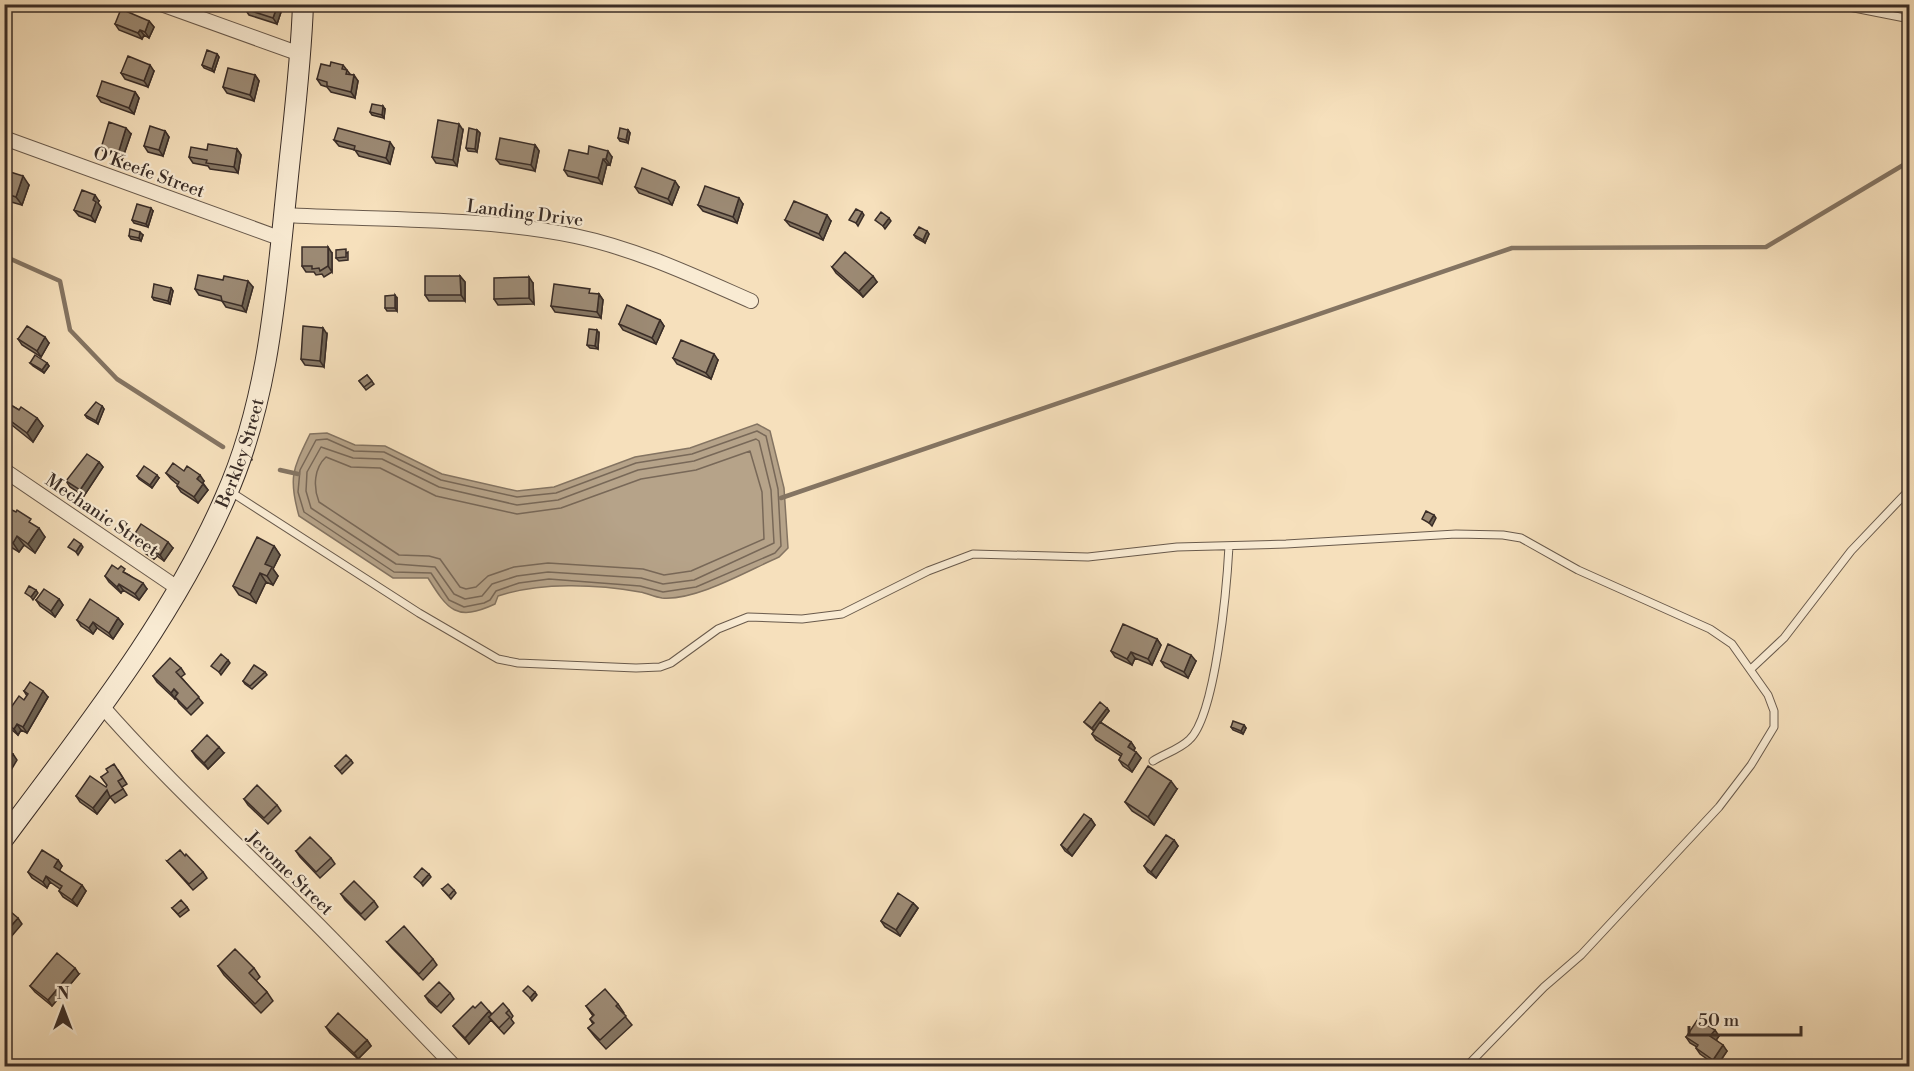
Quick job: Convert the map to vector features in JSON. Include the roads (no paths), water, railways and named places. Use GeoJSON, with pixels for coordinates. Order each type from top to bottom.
{"type":"FeatureCollection","features":[{"type":"Feature","properties":{"kind":"main road","name":"Berkley Street"},"geometry":{"type":"LineString","coordinates":[[4,838],[100,705],[178,589],[228,491],[244,447],[261,386],[282,238],[303,4]]}},
{"type":"Feature","properties":{"kind":"street"},"geometry":{"type":"LineString","coordinates":[[161,4],[300,54]]}},
{"type":"Feature","properties":{"kind":"street","name":"O'Keefe Street"},"geometry":{"type":"LineString","coordinates":[[4,138],[282,238]]}},
{"type":"Feature","properties":{"kind":"street","name":"Landing Drive"},"geometry":{"type":"LineString","coordinates":[[284,215],[501,226],[551,231],[639,254],[751,301]]}},
{"type":"Feature","properties":{"kind":"street","name":"Mechanic Street"},"geometry":{"type":"LineString","coordinates":[[4,470],[178,589]]}},
{"type":"Feature","properties":{"kind":"street","name":"Jerome Street"},"geometry":{"type":"LineString","coordinates":[[100,705],[131,740],[237,848],[301,908],[454,1066]]}},
{"type":"Feature","properties":{"kind":"lane"},"geometry":{"type":"LineString","coordinates":[[1834,4],[1910,19]]}},
{"type":"Feature","properties":{"kind":"lane"},"geometry":{"type":"LineString","coordinates":[[1751,669],[1784,638],[1851,551],[1910,489]]}},
{"type":"Feature","properties":{"kind":"lane"},"geometry":{"type":"LineString","coordinates":[[228,491],[479,650],[498,659],[518,663],[660,667],[684,656],[718,629],[734,622],[748,617],[801,619],[842,614],[928,571],[973,555],[1088,557],[1177,547],[1456,534],[1521,538],[1578,570],[1710,629],[1732,644],[1768,695],[1774,711],[1774,727],[1751,765],[1719,807],[1642,891],[1467,1066]]}},
{"type":"Feature","properties":{"kind":"lane"},"geometry":{"type":"LineString","coordinates":[[1153,760],[1189,740],[1199,728],[1217,659],[1226,600],[1229,546]]}},
{"type":"Feature","properties":{"kind":"water"},"geometry":{"type":"Polygon","coordinates":[[[757,424],[770,431],[784,488],[788,548],[779,557],[721,584],[675,598],[662,598],[605,587],[550,586],[514,591],[498,596],[495,604],[471,612],[454,610],[441,598],[428,578],[393,578],[299,516],[294,492],[296,465],[310,434],[327,433],[355,445],[385,446],[442,474],[517,491],[554,487],[635,457],[690,448],[757,424]]]}},
{"type":"Feature","properties":{"kind":"waterway"},"geometry":{"type":"LineString","coordinates":[[781,498],[1512,248],[1766,247],[1910,161]]}},
{"type":"Feature","properties":{"kind":"waterway"},"geometry":{"type":"LineString","coordinates":[[4,256],[60,281],[70,330],[117,379],[223,447]]}},
{"type":"Feature","properties":{"kind":"waterway"},"geometry":{"type":"LineString","coordinates":[[280,470],[298,474]]}}]}
